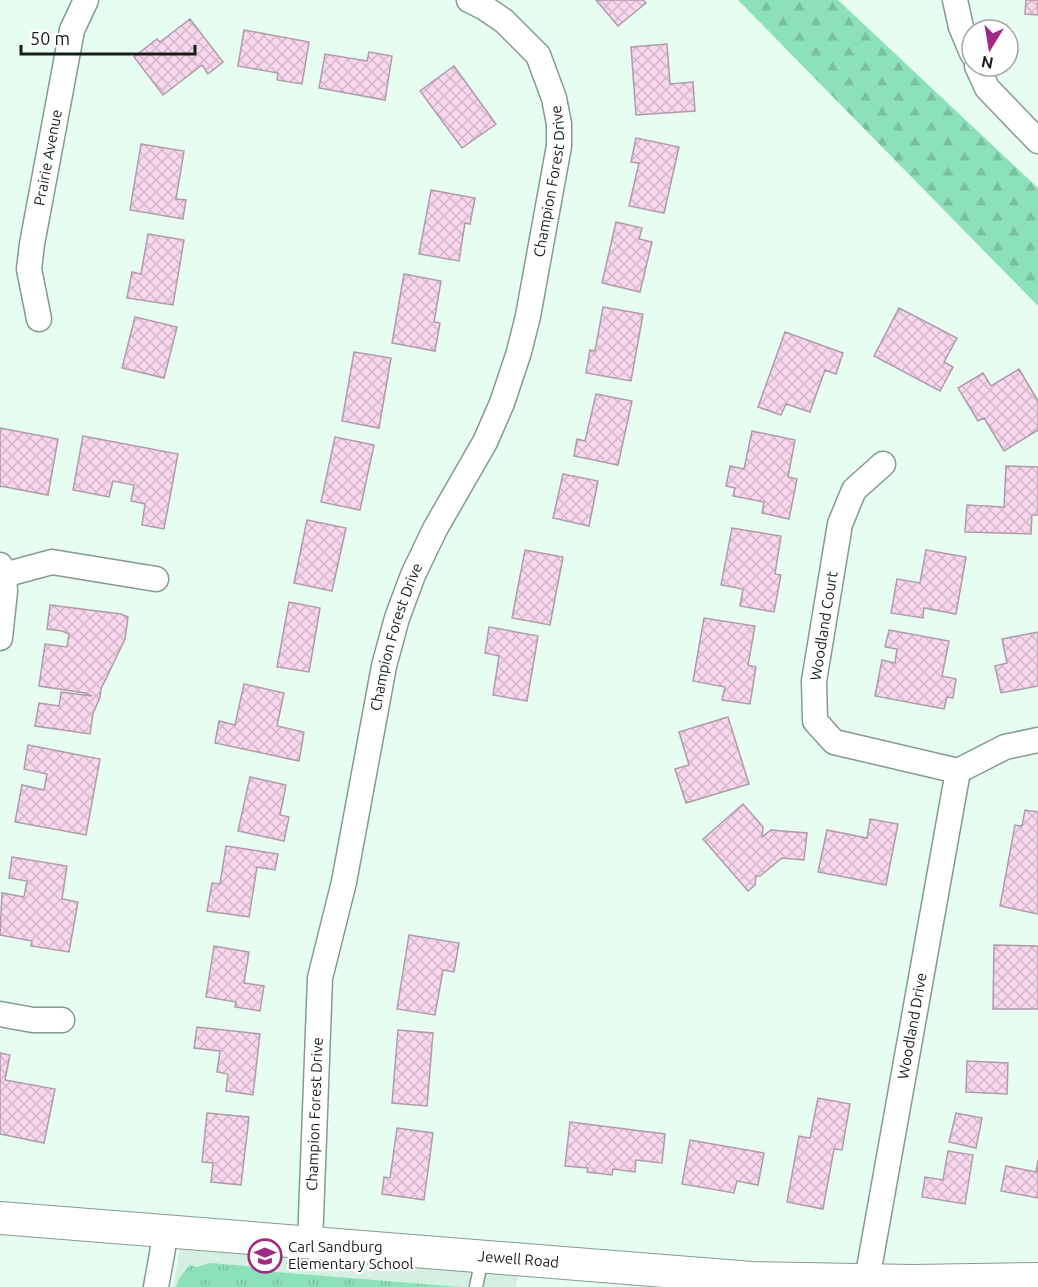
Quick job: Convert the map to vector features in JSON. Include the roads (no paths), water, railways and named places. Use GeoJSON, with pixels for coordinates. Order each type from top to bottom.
{"type":"FeatureCollection","features":[{"type":"Feature","properties":{"kind":"street","name":"Prairie Avenue"},"geometry":{"type":"LineString","coordinates":[[39,319],[29,269],[32,244],[72,30],[86,0]]}},
{"type":"Feature","properties":{"kind":"street","name":"Champion Forest Drive"},"geometry":{"type":"LineString","coordinates":[[310,1244],[320,978],[344,882],[384,666],[397,618],[413,575],[435,529],[489,432],[515,362],[525,325],[559,146],[559,124],[554,98],[538,55],[504,21],[469,0]]}},
{"type":"Feature","properties":{"kind":"street"},"geometry":{"type":"LineString","coordinates":[[955,0],[960,22]]}},
{"type":"Feature","properties":{"kind":"street"},"geometry":{"type":"LineString","coordinates":[[982,78],[987,88],[1038,141]]}},
{"type":"Feature","properties":{"kind":"street","name":"Woodland Court"},"geometry":{"type":"LineString","coordinates":[[883,464],[854,490],[840,524],[814,681],[815,721],[834,742],[958,771]]}},
{"type":"Feature","properties":{"kind":"street"},"geometry":{"type":"LineString","coordinates":[[0,638],[5,591],[2,570],[52,562],[156,579]]}},
{"type":"Feature","properties":{"kind":"street"},"geometry":{"type":"LineString","coordinates":[[958,771],[1005,747],[1038,740]]}},
{"type":"Feature","properties":{"kind":"street","name":"Woodland Drive"},"geometry":{"type":"LineString","coordinates":[[867,1280],[958,771]]}},
{"type":"Feature","properties":{"kind":"street"},"geometry":{"type":"LineString","coordinates":[[0,1014],[33,1020],[62,1020]]}},
{"type":"Feature","properties":{"kind":"street","name":"Jewell Road"},"geometry":{"type":"LineString","coordinates":[[0,1218],[310,1244],[479,1272],[752,1278],[786,1283],[1038,1279]]}},
{"type":"Feature","properties":{"kind":"street"},"geometry":{"type":"LineString","coordinates":[[156,1287],[166,1232]]}},
{"type":"Feature","properties":{"kind":"place","name":"Carl Sandburg Elementary School"},"geometry":{"type":"Point","coordinates":[265,1256]}}]}
